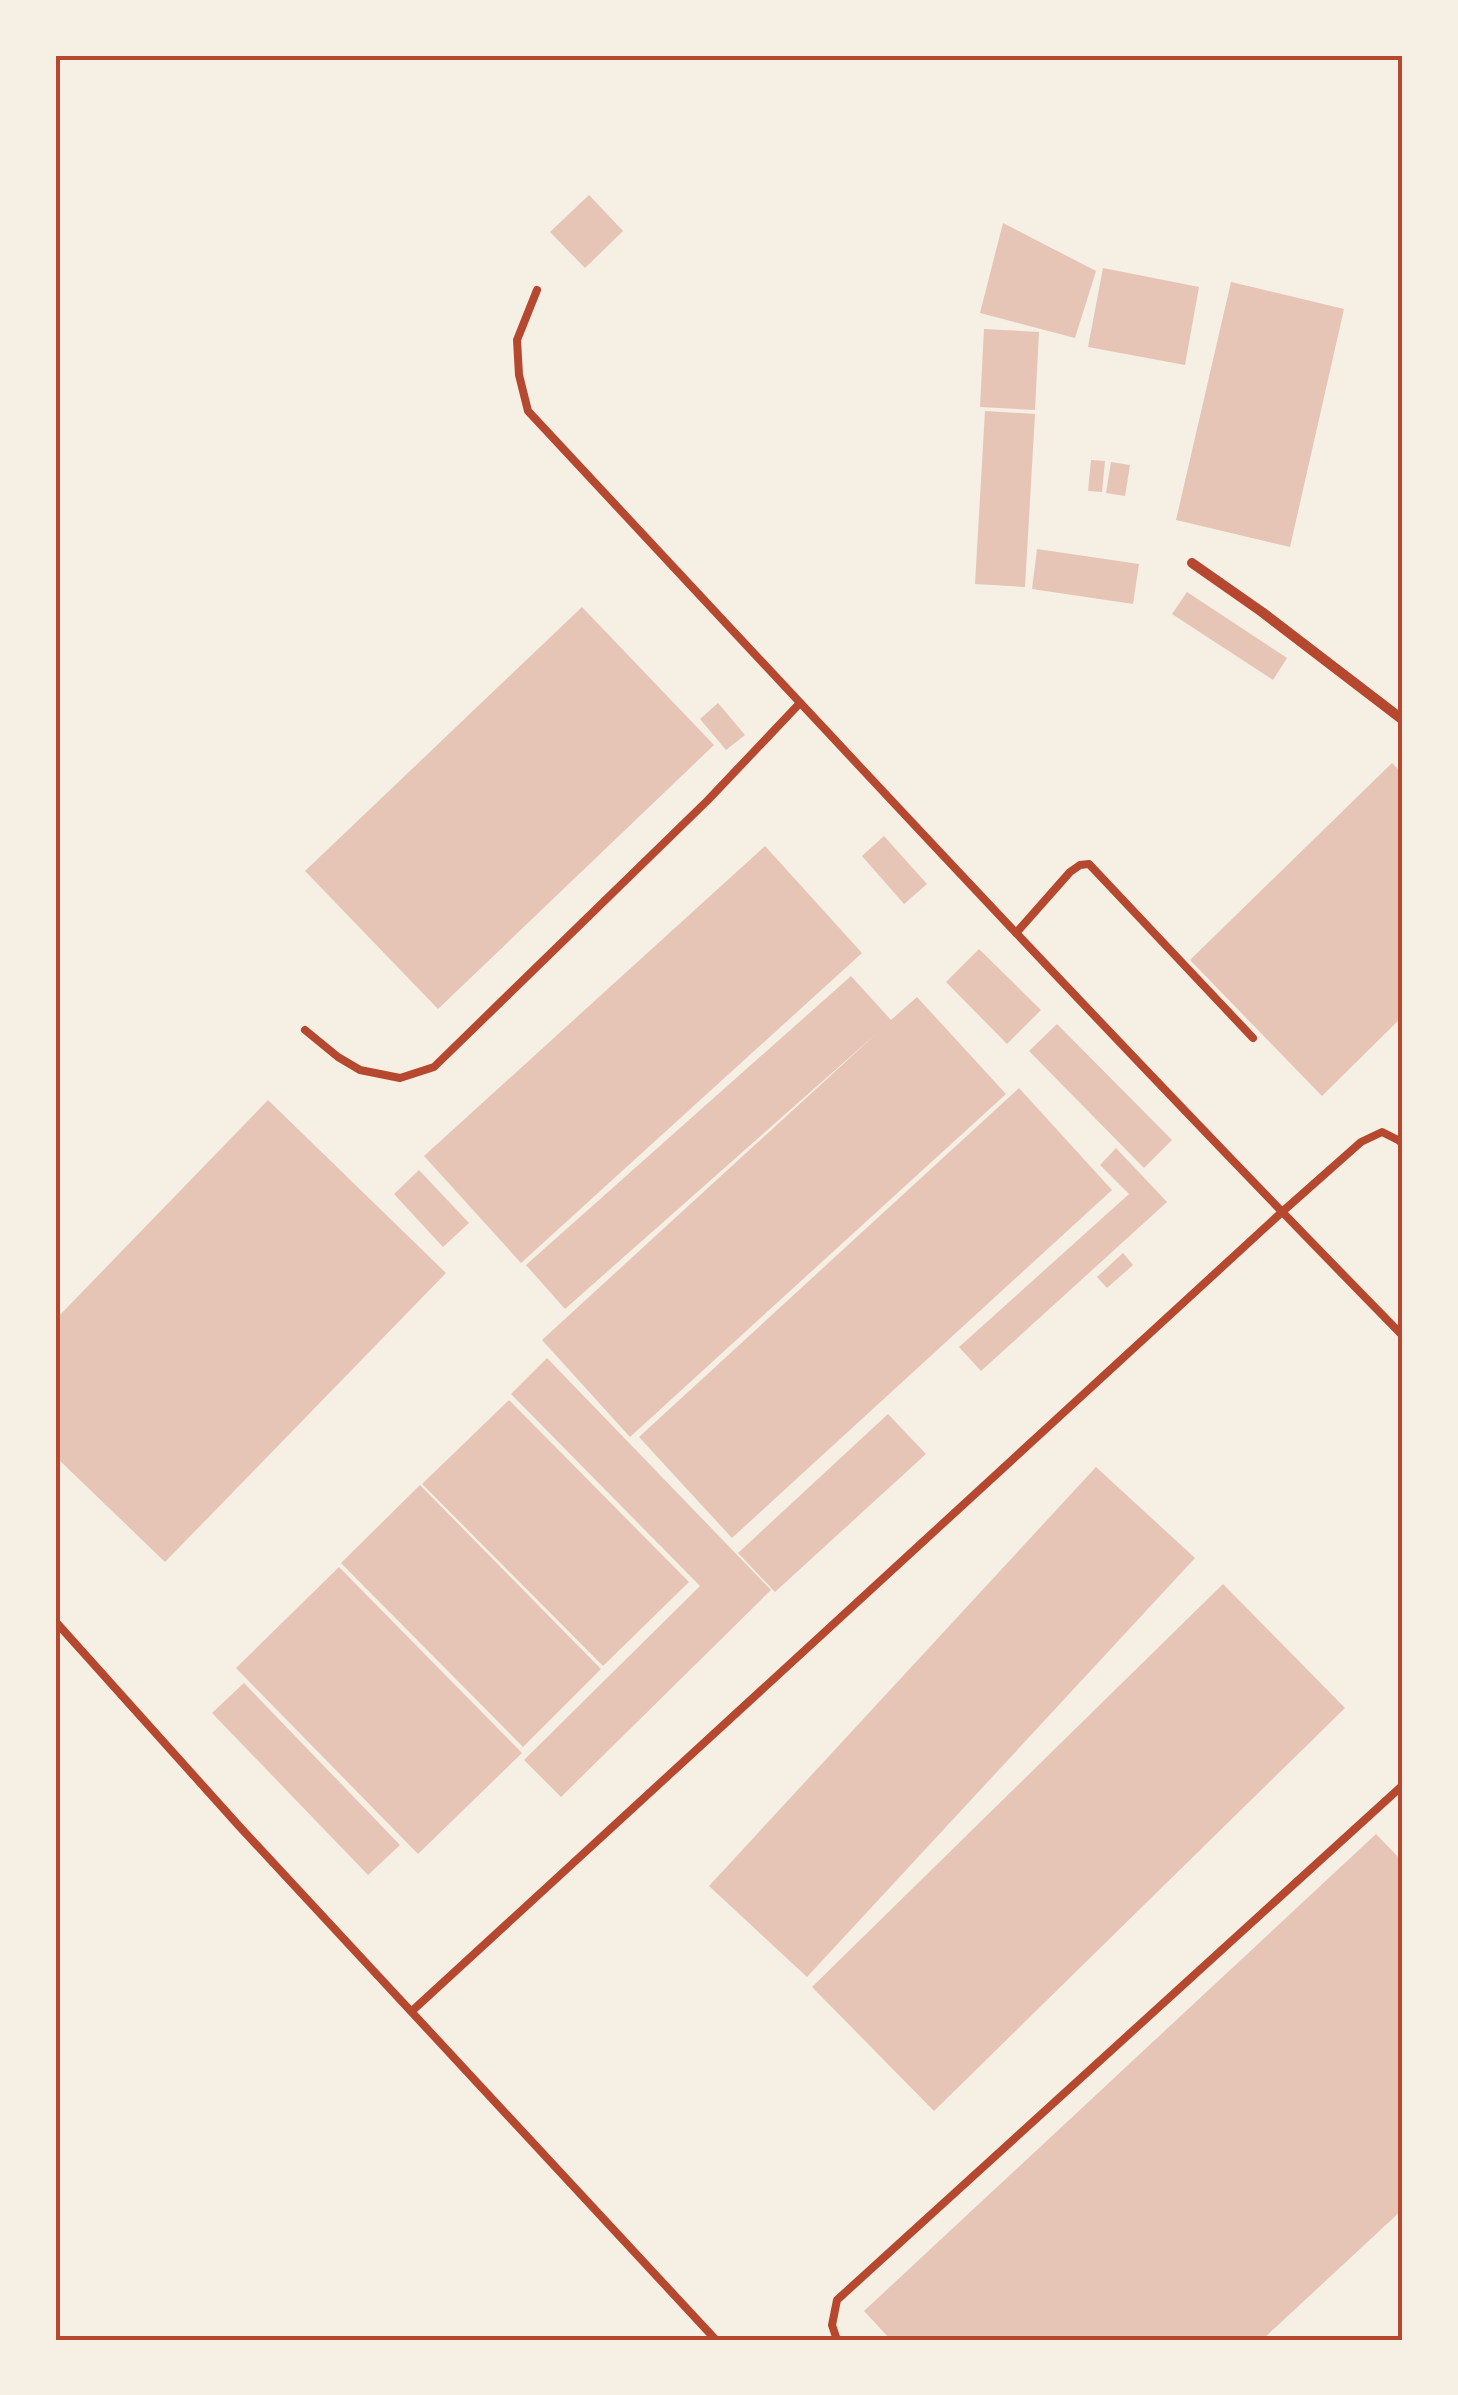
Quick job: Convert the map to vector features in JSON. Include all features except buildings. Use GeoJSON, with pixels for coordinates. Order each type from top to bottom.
{"type":"FeatureCollection","features":[{"type":"Feature","properties":{"kind":"street"},"geometry":{"type":"LineString","coordinates":[[1192,563],[1403,720]]}},
{"type":"Feature","properties":{"kind":"lane"},"geometry":{"type":"LineString","coordinates":[[537,290],[517,340],[519,375],[528,411],[1016,932],[1403,1336]]}},
{"type":"Feature","properties":{"kind":"lane"},"geometry":{"type":"LineString","coordinates":[[305,1030],[360,1070],[400,1078],[434,1067],[708,800],[800,703]]}},
{"type":"Feature","properties":{"kind":"lane"},"geometry":{"type":"LineString","coordinates":[[1016,932],[1070,872],[1089,864],[1254,1038]]}},
{"type":"Feature","properties":{"kind":"lane"},"geometry":{"type":"LineString","coordinates":[[412,2012],[1361,1142],[1382,1132],[1403,1144]]}},
{"type":"Feature","properties":{"kind":"lane"},"geometry":{"type":"LineString","coordinates":[[55,1621],[239,1826],[716,2340]]}},
{"type":"Feature","properties":{"kind":"lane"},"geometry":{"type":"LineString","coordinates":[[837,2340],[832,2325],[837,2300],[1403,1785]]}}]}
